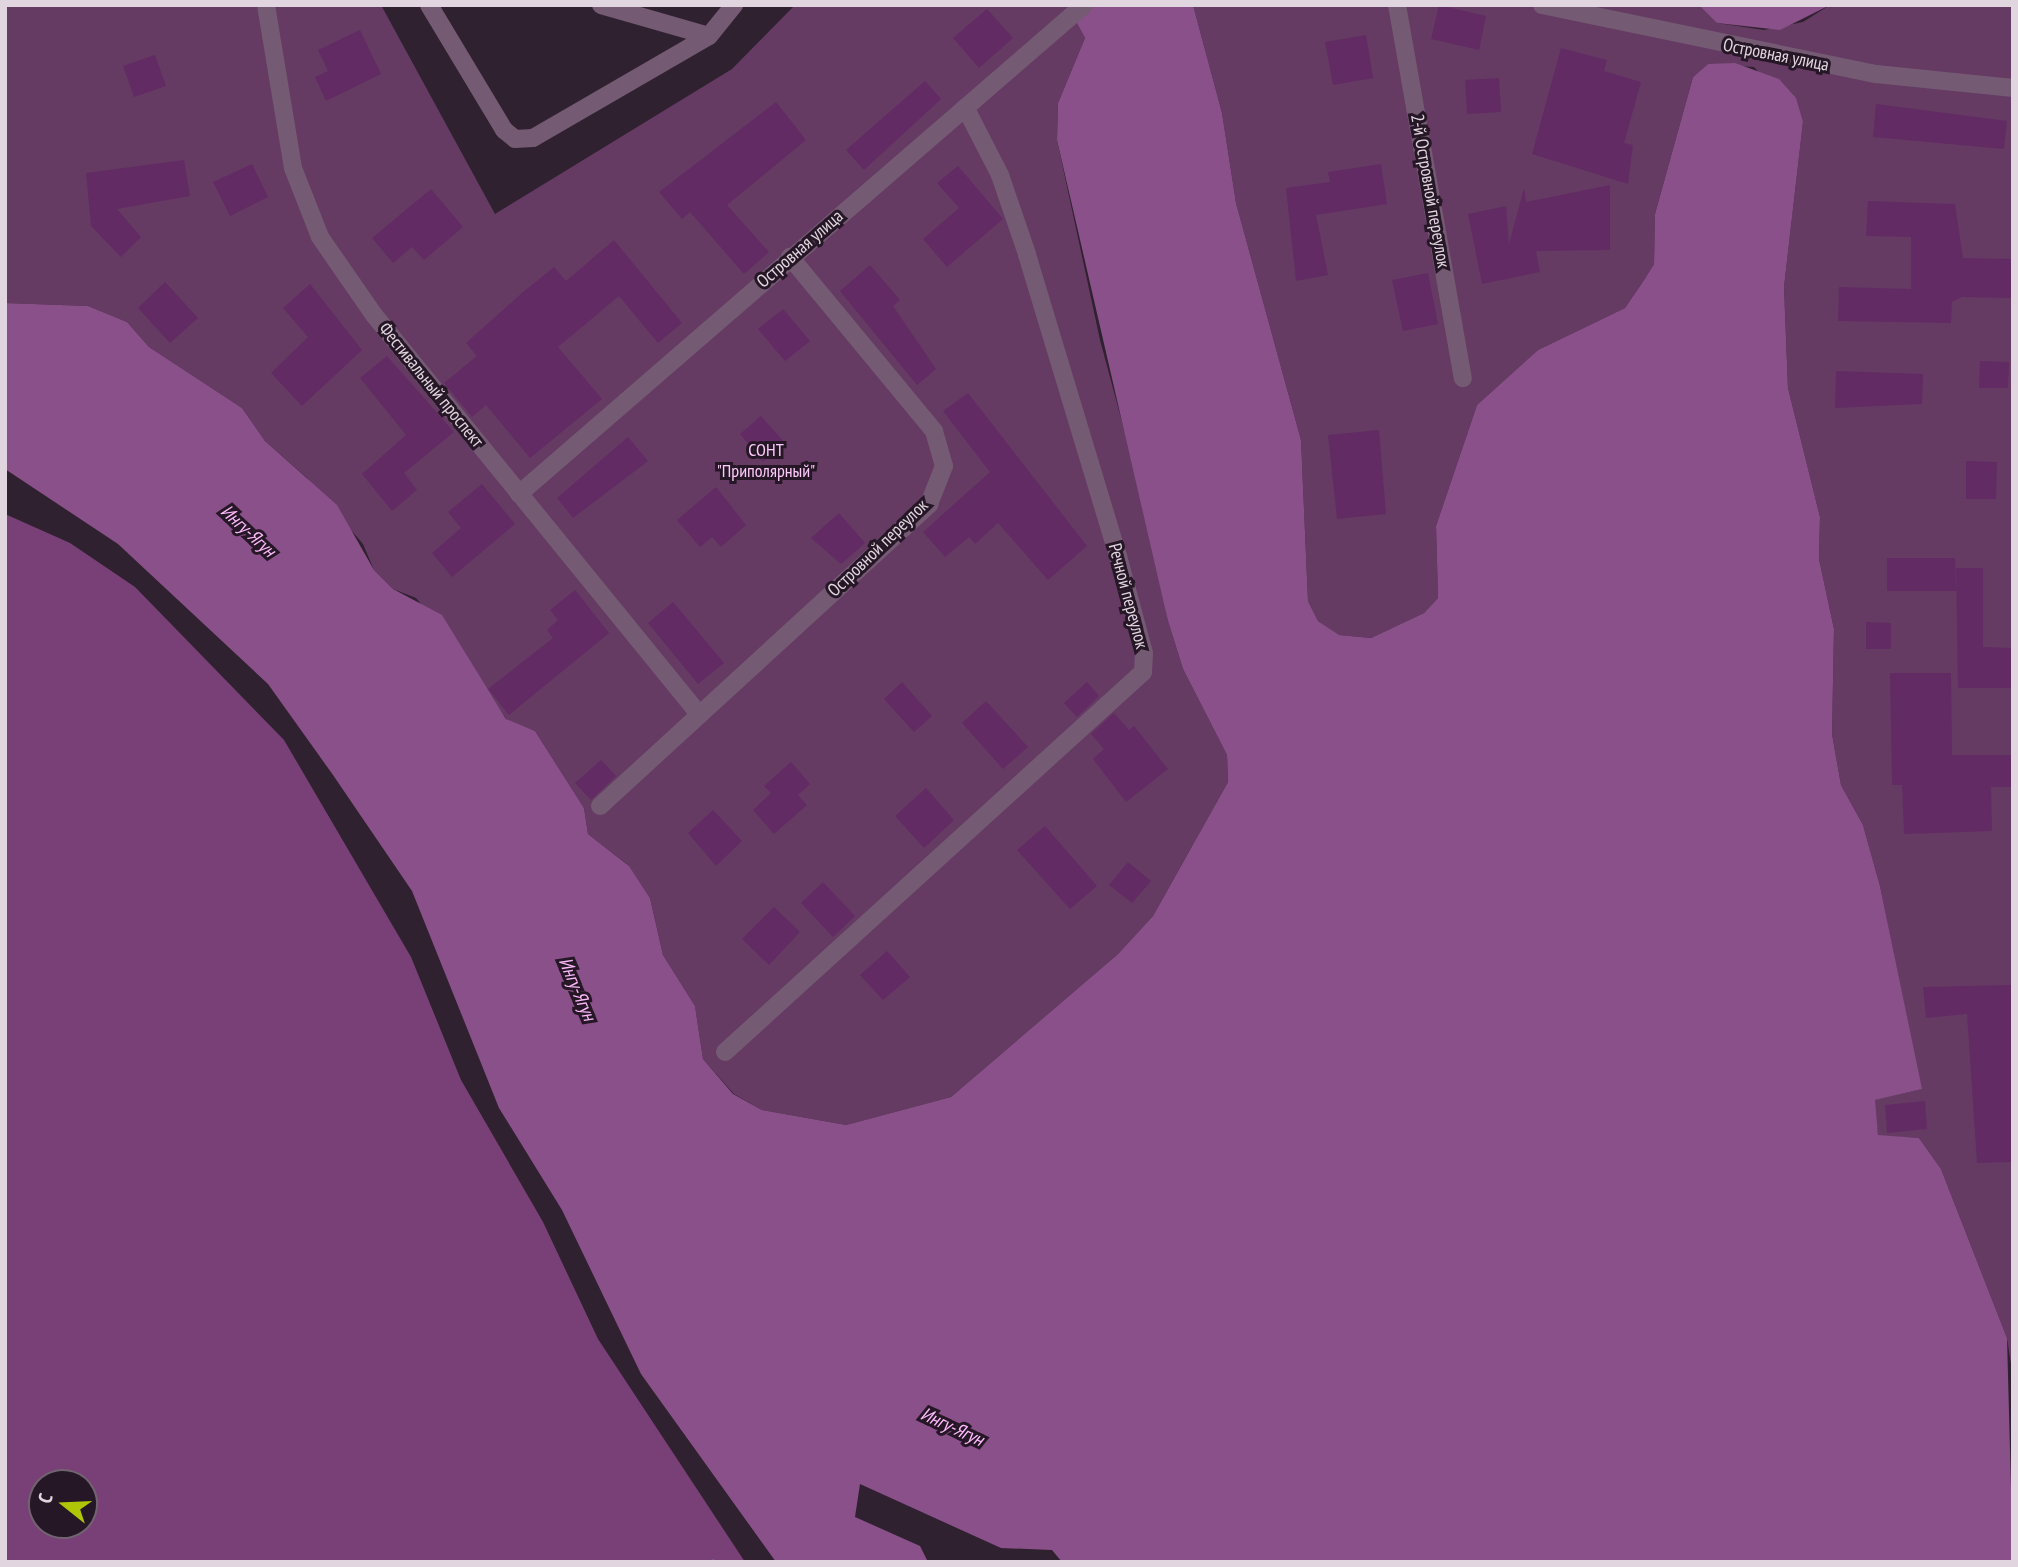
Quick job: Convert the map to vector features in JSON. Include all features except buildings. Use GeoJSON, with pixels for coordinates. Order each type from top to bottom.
{"type":"FeatureCollection","features":[{"type":"Feature","properties":{"kind":"lane","name":"Фестивальный проспект"},"geometry":{"type":"LineString","coordinates":[[266,5],[293,168],[320,237],[374,315],[699,714]]}},
{"type":"Feature","properties":{"kind":"lane"},"geometry":{"type":"LineString","coordinates":[[429,5],[503,130],[515,139],[533,138],[709,36],[734,5]]}},
{"type":"Feature","properties":{"kind":"lane"},"geometry":{"type":"LineString","coordinates":[[601,5],[709,36]]}},
{"type":"Feature","properties":{"kind":"lane","name":"Островная улица"},"geometry":{"type":"LineString","coordinates":[[519,494],[1065,17],[1084,5]]}},
{"type":"Feature","properties":{"kind":"lane","name":"2-й Островной переулок"},"geometry":{"type":"LineString","coordinates":[[1397,5],[1463,378]]}},
{"type":"Feature","properties":{"kind":"lane","name":"Островная улица"},"geometry":{"type":"LineString","coordinates":[[1542,5],[1876,74],[2013,88]]}},
{"type":"Feature","properties":{"kind":"lane","name":"Речной переулок"},"geometry":{"type":"LineString","coordinates":[[726,1052],[1143,672],[1118,556],[1027,254],[1000,175],[965,107]]}},
{"type":"Feature","properties":{"kind":"lane","name":"Островной переулок"},"geometry":{"type":"LineString","coordinates":[[600,806],[929,504],[944,466],[934,431],[790,257]]}},
{"type":"Feature","properties":{"kind":"green space","name":"СОНТ \"Приполярный\""},"geometry":{"type":"Polygon","coordinates":[[[5,5],[381,5],[495,214],[732,69],[795,5],[1067,5],[1085,38],[1058,103],[1057,140],[1100,340],[1152,533],[1168,621],[1183,669],[1227,755],[1228,782],[1153,916],[1118,954],[951,1097],[846,1125],[762,1110],[734,1094],[703,1059],[695,1006],[663,955],[650,898],[628,865],[588,834],[584,808],[535,731],[507,720],[469,662],[416,598],[393,589],[374,570],[363,544],[307,478],[265,441],[242,408],[149,347],[127,322],[88,306],[5,303],[5,5]]]}},
{"type":"Feature","properties":{"kind":"green space"},"geometry":{"type":"Polygon","coordinates":[[[1193,5],[1702,5],[1717,23],[1764,30],[1803,22],[1830,5],[2013,5],[2013,1377],[2007,1338],[1941,1169],[1919,1138],[1878,1136],[1874,1100],[1921,1089],[1880,886],[1863,825],[1841,785],[1832,734],[1834,629],[1819,559],[1820,517],[1788,388],[1784,287],[1803,122],[1754,67],[1708,64],[1693,77],[1655,214],[1654,264],[1644,280],[1625,308],[1538,350],[1477,405],[1436,526],[1438,598],[1424,613],[1371,638],[1338,635],[1318,621],[1308,601],[1301,440],[1236,203],[1222,113],[1193,5]]]}},
{"type":"Feature","properties":{"kind":"shaded area"},"geometry":{"type":"Polygon","coordinates":[[[5,514],[70,543],[135,587],[284,740],[411,957],[461,1080],[543,1222],[598,1339],[745,1562],[5,1562],[5,514]]]}},
{"type":"Feature","properties":{"kind":"water","name":"Ингу-Ягун"},"geometry":{"type":"Polygon","coordinates":[[[1067,5],[1193,5],[1222,113],[1236,203],[1301,440],[1308,601],[1318,621],[1339,635],[1371,638],[1424,613],[1438,598],[1436,526],[1477,405],[1538,350],[1625,308],[1644,280],[1654,264],[1655,214],[1693,77],[1708,64],[1735,63],[1779,79],[1796,98],[1803,122],[1784,287],[1788,388],[1820,517],[1819,559],[1834,629],[1832,734],[1841,785],[1863,825],[1880,886],[1922,1089],[1875,1100],[1878,1135],[1919,1138],[1941,1169],[2007,1338],[2013,1562],[1062,1562],[1052,1550],[1001,1548],[860,1484],[855,1517],[920,1546],[928,1562],[776,1562],[641,1374],[562,1210],[499,1108],[412,891],[333,775],[268,684],[118,544],[5,469],[5,303],[88,306],[127,322],[149,347],[242,408],[265,441],[337,505],[374,570],[393,589],[442,615],[506,719],[535,731],[584,808],[588,834],[629,866],[650,898],[663,955],[695,1006],[703,1059],[733,1094],[762,1110],[846,1125],[951,1097],[1118,954],[1153,916],[1228,782],[1227,755],[1183,669],[1168,621],[1057,140],[1058,103],[1085,38],[1067,5]]]}},
{"type":"Feature","properties":{"kind":"water"},"geometry":{"type":"Polygon","coordinates":[[[1830,5],[1780,30],[1717,23],[1701,7],[1830,5]]]}}]}
